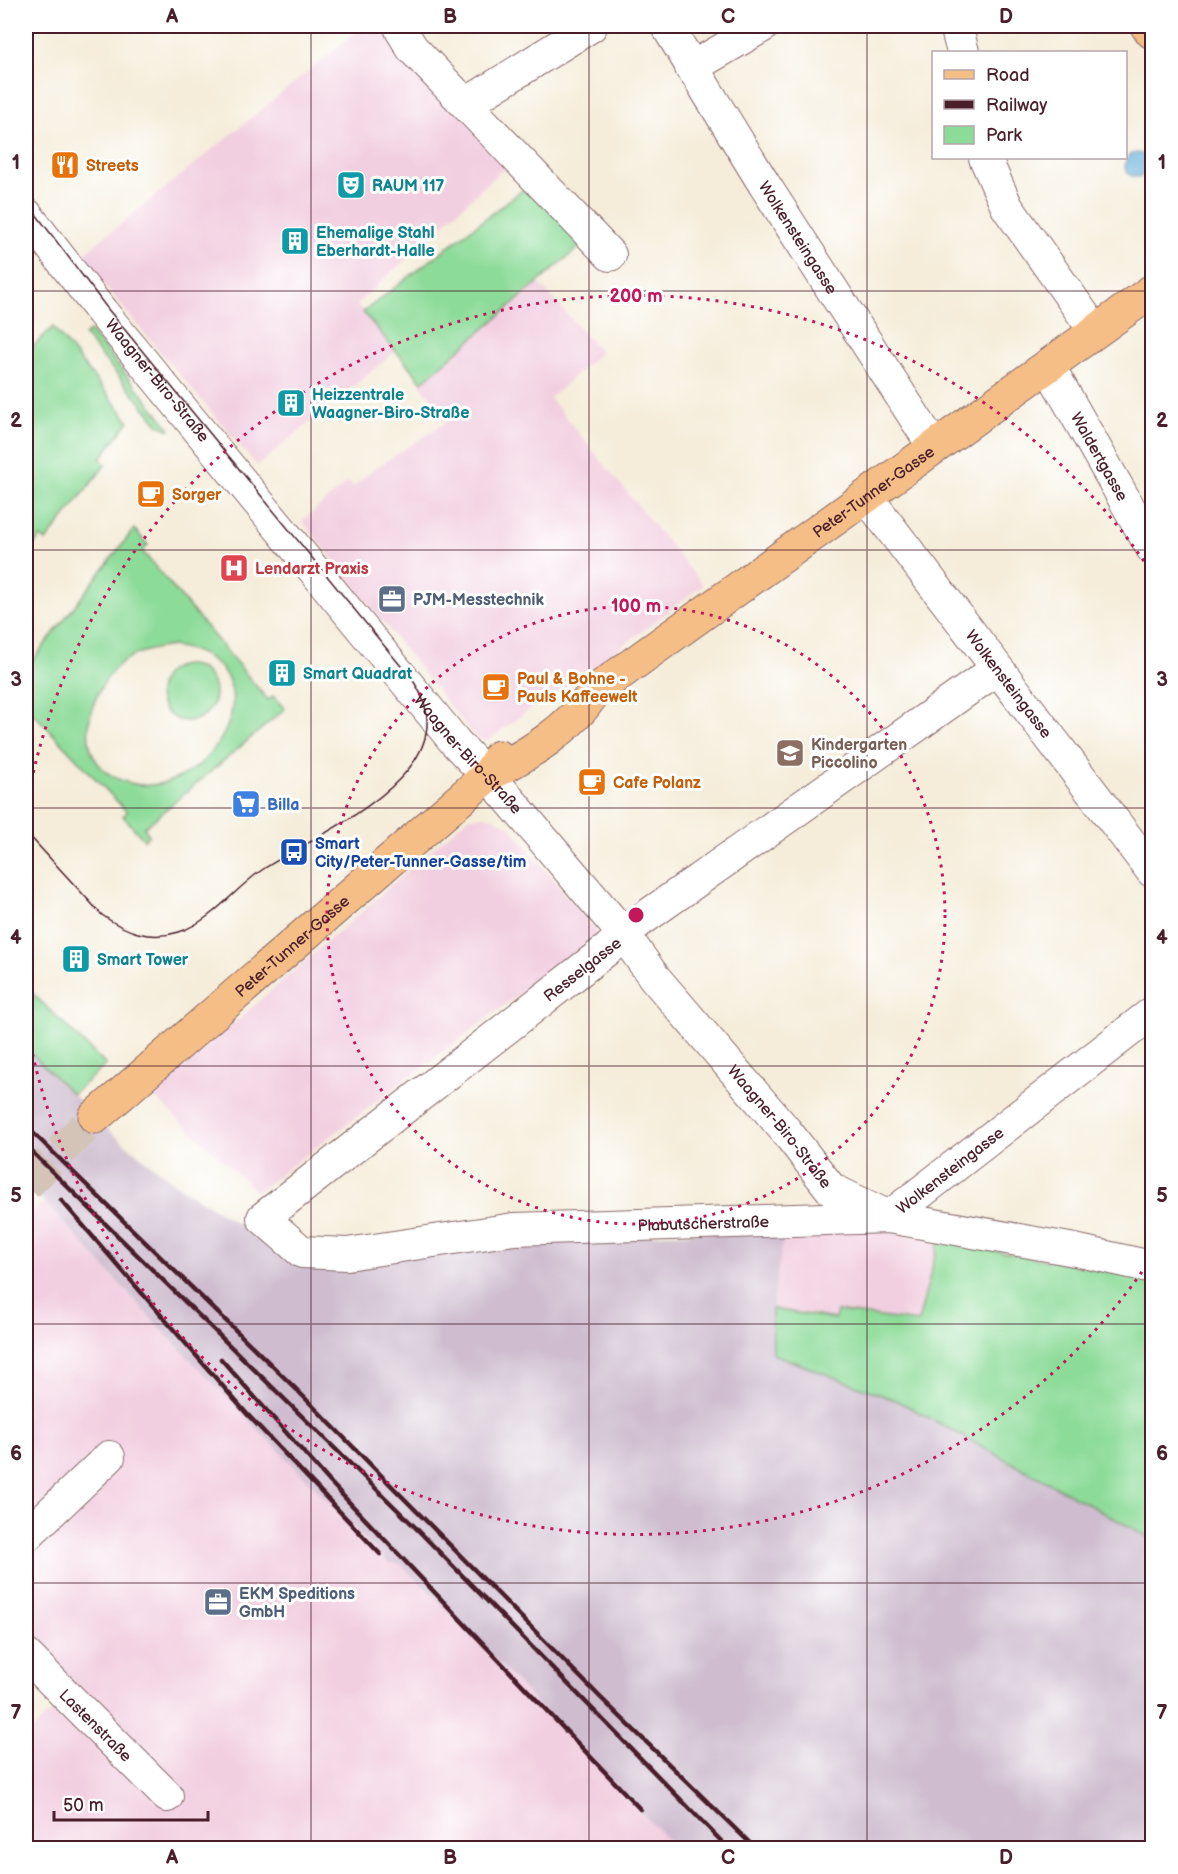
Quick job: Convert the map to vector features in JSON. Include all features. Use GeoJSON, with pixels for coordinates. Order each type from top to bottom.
{"type":"FeatureCollection","features":[{"type":"Feature","properties":{"kind":"main road"},"geometry":{"type":"LineString","coordinates":[[1147,26],[1152,32]]}},
{"type":"Feature","properties":{"kind":"main road","name":"Peter-Tunner-Gasse"},"geometry":{"type":"LineString","coordinates":[[95,1117],[488,775],[510,742],[567,698],[594,693],[1152,291]]}},
{"type":"Feature","properties":{"kind":"street"},"geometry":{"type":"LineString","coordinates":[[466,104],[591,26]]}},
{"type":"Feature","properties":{"kind":"street","name":"Wolkensteingasse"},"geometry":{"type":"LineString","coordinates":[[667,26],[691,68],[934,447]]}},
{"type":"Feature","properties":{"kind":"street"},"geometry":{"type":"LineString","coordinates":[[691,68],[763,26]]}},
{"type":"Feature","properties":{"kind":"street"},"geometry":{"type":"LineString","coordinates":[[956,26],[963,51]]}},
{"type":"Feature","properties":{"kind":"street"},"geometry":{"type":"LineString","coordinates":[[403,28],[412,48],[610,255]]}},
{"type":"Feature","properties":{"kind":"street"},"geometry":{"type":"LineString","coordinates":[[985,159],[1007,207],[1095,331]]}},
{"type":"Feature","properties":{"kind":"street","name":"Waagner-Biro-Straße"},"geometry":{"type":"LineString","coordinates":[[31,224],[456,743],[488,775],[625,936],[654,977],[786,1131],[831,1189],[889,1217]]}},
{"type":"Feature","properties":{"kind":"street","name":"Waldertgasse"},"geometry":{"type":"LineString","coordinates":[[1048,365],[1152,548]]}},
{"type":"Feature","properties":{"kind":"street","name":"Wolkensteingasse"},"geometry":{"type":"LineString","coordinates":[[866,496],[998,669],[1143,837],[1152,871]]}},
{"type":"Feature","properties":{"kind":"street","name":"Resselgasse"},"geometry":{"type":"LineString","coordinates":[[263,1218],[625,936],[637,923],[998,669]]}},
{"type":"Feature","properties":{"kind":"street","name":"Wolkensteingasse"},"geometry":{"type":"LineString","coordinates":[[889,1217],[1152,1013]]}},
{"type":"Feature","properties":{"kind":"street","name":"Plabutscherstraße"},"geometry":{"type":"LineString","coordinates":[[263,1218],[302,1252],[347,1254],[514,1229],[889,1217],[1075,1250],[1152,1267]]}},
{"type":"Feature","properties":{"kind":"street"},"geometry":{"type":"LineString","coordinates":[[26,1536],[109,1456]]}},
{"type":"Feature","properties":{"kind":"street","name":"Lastenstraße"},"geometry":{"type":"LineString","coordinates":[[26,1655],[167,1796]]}},
{"type":"Feature","properties":{"kind":"shaded area"},"geometry":{"type":"Polygon","coordinates":[[[364,26],[383,26],[420,60],[514,159],[357,304],[396,351],[257,466],[80,257],[364,26]]]}},
{"type":"Feature","properties":{"kind":"shaded area"},"geometry":{"type":"Polygon","coordinates":[[[537,281],[601,352],[550,398],[703,585],[566,689],[548,696],[487,741],[478,739],[464,724],[302,521],[348,482],[353,487],[373,470],[448,421],[420,384],[537,281]]]}},
{"type":"Feature","properties":{"kind":"shaded area"},"geometry":{"type":"Polygon","coordinates":[[[489,816],[509,826],[599,934],[257,1192],[152,1095],[469,817],[489,816]]]}},
{"type":"Feature","properties":{"kind":"shaded area"},"geometry":{"type":"Polygon","coordinates":[[[26,1048],[112,1133],[174,1183],[277,1249],[437,1246],[785,1228],[772,1309],[774,1354],[900,1402],[1152,1539],[1152,1848],[675,1848],[435,1597],[400,1564],[388,1563],[160,1328],[45,1202],[26,1185],[26,1048]]]}},
{"type":"Feature","properties":{"kind":"shaded area"},"geometry":{"type":"Polygon","coordinates":[[[45,1202],[160,1328],[435,1597],[675,1848],[26,1848],[26,1735],[63,1701],[26,1664],[26,1216],[45,1202]]]}},
{"type":"Feature","properties":{"kind":"shaded area"},"geometry":{"type":"Polygon","coordinates":[[[785,1228],[873,1228],[939,1241],[919,1322],[837,1311],[835,1319],[772,1309],[785,1228]]]}},
{"type":"Feature","properties":{"kind":"green space"},"geometry":{"type":"Polygon","coordinates":[[[529,185],[584,243],[422,382],[363,312],[529,185]]]}},
{"type":"Feature","properties":{"kind":"green space"},"geometry":{"type":"Polygon","coordinates":[[[53,327],[129,421],[100,459],[106,464],[46,541],[40,537],[26,556],[26,353],[53,327]]]}},
{"type":"Feature","properties":{"kind":"green space"},"geometry":{"type":"Polygon","coordinates":[[[90,331],[170,428],[169,430],[159,425],[84,335],[90,331]]]}},
{"type":"Feature","properties":{"kind":"green space"},"geometry":{"type":"Polygon","coordinates":[[[134,529],[148,545],[142,551],[268,700],[273,696],[285,709],[144,828],[149,835],[144,840],[123,816],[127,812],[34,714],[29,718],[26,715],[26,669],[134,529]],[[173,646],[139,653],[121,663],[100,689],[89,723],[89,740],[93,755],[103,769],[118,779],[150,785],[180,777],[206,758],[224,734],[232,706],[228,680],[209,658],[173,646]]]}},
{"type":"Feature","properties":{"kind":"green space"},"geometry":{"type":"Polygon","coordinates":[[[182,665],[192,665],[207,673],[213,682],[215,693],[213,704],[207,713],[192,721],[182,721],[171,716],[164,709],[159,698],[159,688],[164,677],[171,670],[182,665]]]}},
{"type":"Feature","properties":{"kind":"green space"},"geometry":{"type":"Polygon","coordinates":[[[26,987],[106,1065],[72,1094],[26,1048],[26,987]]]}},
{"type":"Feature","properties":{"kind":"green space"},"geometry":{"type":"Polygon","coordinates":[[[939,1241],[1152,1279],[1152,1539],[900,1402],[773,1354],[772,1309],[835,1319],[837,1311],[918,1322],[939,1241]]]}},
{"type":"Feature","properties":{"kind":"water"},"geometry":{"type":"Polygon","coordinates":[[[1137,153],[1145,157],[1149,165],[1145,173],[1137,177],[1129,173],[1125,165],[1129,157],[1137,153]]]}},
{"type":"Feature","properties":{"kind":"tunnel"},"geometry":{"type":"LineString","coordinates":[[26,1185],[95,1117]]}},
{"type":"Feature","properties":{"kind":"tram line"},"geometry":{"type":"LineString","coordinates":[[26,201],[107,308],[414,682],[427,714],[423,744],[407,771],[382,796],[351,818],[262,870],[212,913],[179,932],[158,936],[148,935],[129,930],[111,921],[102,915],[26,832]]}},
{"type":"Feature","properties":{"kind":"tram line"},"geometry":{"type":"LineString","coordinates":[[26,255],[26,287]]}},
{"type":"Feature","properties":{"kind":"railway"},"geometry":{"type":"LineString","coordinates":[[26,1126],[295,1388],[600,1697],[755,1848]]}},
{"type":"Feature","properties":{"kind":"railway"},"geometry":{"type":"LineString","coordinates":[[26,1146],[413,1525],[728,1848]]}},
{"type":"Feature","properties":{"kind":"railway"},"geometry":{"type":"LineString","coordinates":[[61,1200],[247,1414],[380,1554]]}},
{"type":"Feature","properties":{"kind":"railway"},"geometry":{"type":"LineString","coordinates":[[221,1359],[330,1482],[640,1809]]}},
{"type":"Feature","properties":{"kind":"place","name":"Streets"},"geometry":{"type":"Point","coordinates":[65,165]}},
{"type":"Feature","properties":{"kind":"place","name":"RAUM 117"},"geometry":{"type":"Point","coordinates":[351,185]}},
{"type":"Feature","properties":{"kind":"place","name":"Ehemalige Stahl Eberhardt-Halle"},"geometry":{"type":"Point","coordinates":[295,241]}},
{"type":"Feature","properties":{"kind":"place","name":"Heizzentrale Waagner-Biro-Straße"},"geometry":{"type":"Point","coordinates":[291,403]}},
{"type":"Feature","properties":{"kind":"place","name":"Sorger"},"geometry":{"type":"Point","coordinates":[151,494]}},
{"type":"Feature","properties":{"kind":"place","name":"Lendarzt Praxis"},"geometry":{"type":"Point","coordinates":[234,568]}},
{"type":"Feature","properties":{"kind":"place","name":"PJM-Messtechnik"},"geometry":{"type":"Point","coordinates":[392,599]}},
{"type":"Feature","properties":{"kind":"place","name":"Smart Quadrat"},"geometry":{"type":"Point","coordinates":[282,673]}},
{"type":"Feature","properties":{"kind":"place","name":"Paul & Bohne - Pauls Kaffeewelt"},"geometry":{"type":"Point","coordinates":[496,687]}},
{"type":"Feature","properties":{"kind":"place","name":"Kindergarten Piccolino"},"geometry":{"type":"Point","coordinates":[790,753]}},
{"type":"Feature","properties":{"kind":"place","name":"Cafe Polanz"},"geometry":{"type":"Point","coordinates":[592,782]}},
{"type":"Feature","properties":{"kind":"place","name":"Billa"},"geometry":{"type":"Point","coordinates":[246,804]}},
{"type":"Feature","properties":{"kind":"place","name":"Smart City/Peter-Tunner-Gasse/tim"},"geometry":{"type":"Point","coordinates":[294,852]}},
{"type":"Feature","properties":{"kind":"place","name":"Smart Tower"},"geometry":{"type":"Point","coordinates":[76,959]}},
{"type":"Feature","properties":{"kind":"place","name":"EKM Speditions GmbH"},"geometry":{"type":"Point","coordinates":[218,1602]}}]}
